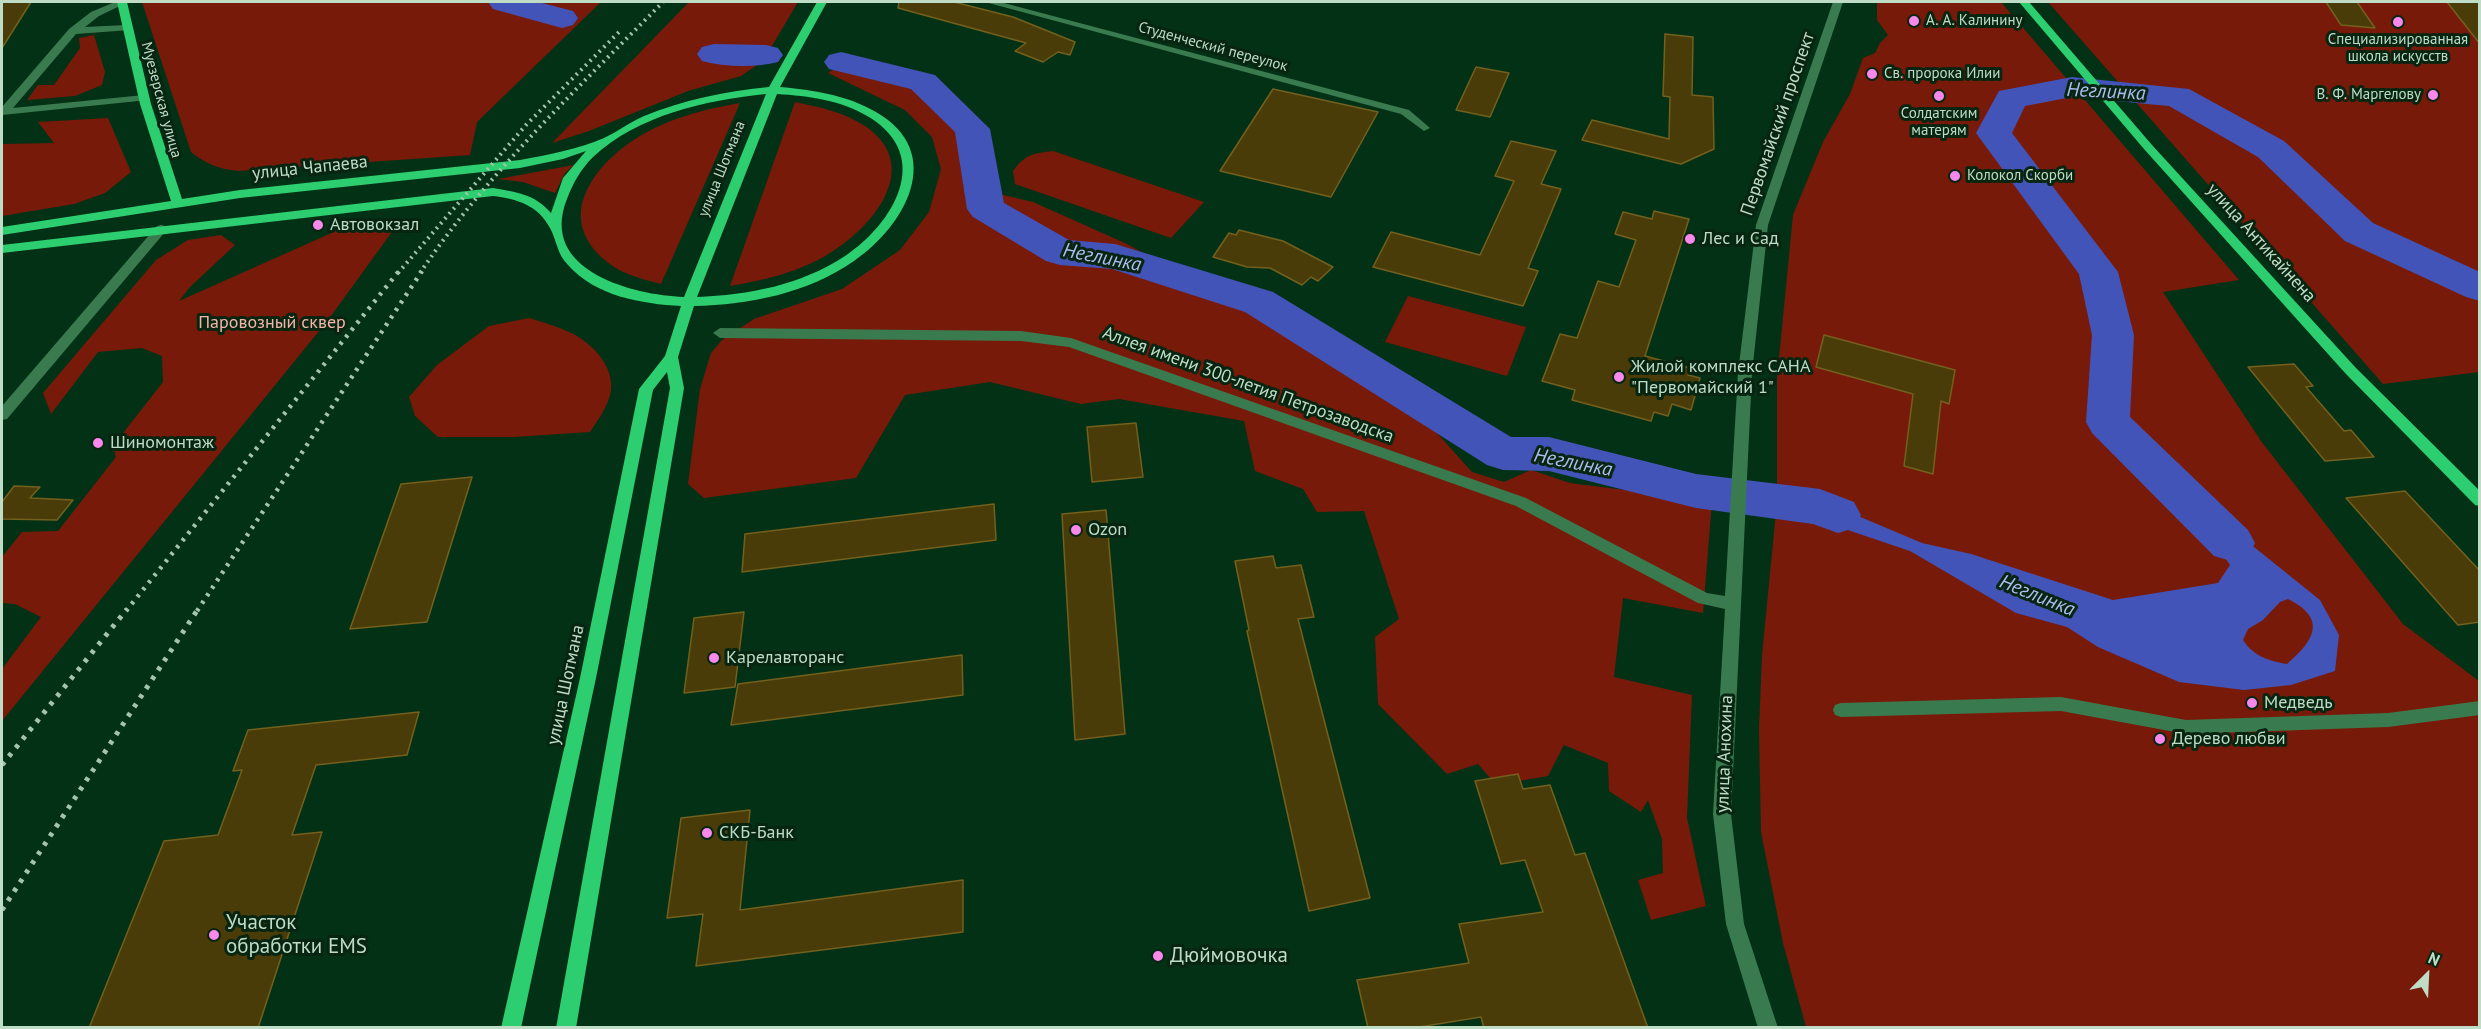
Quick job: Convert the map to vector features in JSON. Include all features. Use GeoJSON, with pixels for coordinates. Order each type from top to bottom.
{"type":"FeatureCollection","features":[{"type":"Feature","properties":{"kind":"main road","name":"Муезерская улица"},"geometry":{"type":"LineString","coordinates":[[122,2],[126,28],[161,163],[178,204]]}},
{"type":"Feature","properties":{"kind":"main road","name":"улица Шотмана"},"geometry":{"type":"LineString","coordinates":[[511,1028],[588,678],[646,389],[671,357],[689,302],[773,90],[822,2]]}},
{"type":"Feature","properties":{"kind":"main road","name":"улица Антикайнена"},"geometry":{"type":"LineString","coordinates":[[2024,2],[2148,147],[2352,371],[2480,501]]}},
{"type":"Feature","properties":{"kind":"main road"},"geometry":{"type":"LineString","coordinates":[[2,249],[493,192],[519,196],[536,202],[556,229],[561,246],[572,261],[587,275],[607,286],[640,297],[689,302],[739,299],[764,294],[811,278],[832,268],[868,244],[883,231],[902,203],[909,182],[909,162],[905,149],[890,127],[865,110],[832,98],[773,90],[719,96],[692,102],[650,117],[619,133],[587,158],[566,185],[560,200],[556,229]]}},
{"type":"Feature","properties":{"kind":"main road","name":"улица Чапаева"},"geometry":{"type":"LineString","coordinates":[[2,231],[240,194],[520,164],[559,157],[619,133]]}},
{"type":"Feature","properties":{"kind":"main road"},"geometry":{"type":"LineString","coordinates":[[160,229],[178,204]]}},
{"type":"Feature","properties":{"kind":"main road","name":"улица Шотмана"},"geometry":{"type":"LineString","coordinates":[[566,1028],[677,388],[671,357]]}},
{"type":"Feature","properties":{"kind":"street"},"geometry":{"type":"LineString","coordinates":[[2,112],[73,31],[95,14],[122,2]]}},
{"type":"Feature","properties":{"kind":"street","name":"Студенческий переулок"},"geometry":{"type":"LineString","coordinates":[[990,2],[1405,112],[1424,128]]}},
{"type":"Feature","properties":{"kind":"street","name":"Первомайский проспект"},"geometry":{"type":"LineString","coordinates":[[1739,474],[1745,373],[1762,225],[1838,2]]}},
{"type":"Feature","properties":{"kind":"street"},"geometry":{"type":"LineString","coordinates":[[73,31],[126,28]]}},
{"type":"Feature","properties":{"kind":"street"},"geometry":{"type":"LineString","coordinates":[[2,112],[144,98]]}},
{"type":"Feature","properties":{"kind":"street"},"geometry":{"type":"LineString","coordinates":[[2,415],[160,229]]}},
{"type":"Feature","properties":{"kind":"street","name":"Аллея имени 300-летия Петрозаводска"},"geometry":{"type":"LineString","coordinates":[[720,333],[1021,336],[1071,343],[1521,502],[1704,598],[1732,604]]}},
{"type":"Feature","properties":{"kind":"street","name":"улица Анохина"},"geometry":{"type":"LineString","coordinates":[[1739,474],[1722,814],[1735,924],[1768,1028]]}},
{"type":"Feature","properties":{"kind":"street"},"geometry":{"type":"LineString","coordinates":[[1842,710],[2061,704],[2186,727],[2388,720],[2480,708]]}},
{"type":"Feature","properties":{"kind":"green space"},"geometry":{"type":"Polygon","coordinates":[[[142,2],[601,2],[477,122],[470,155],[238,171],[213,165],[191,152],[142,2]]]}},
{"type":"Feature","properties":{"kind":"green space"},"geometry":{"type":"Polygon","coordinates":[[[689,2],[798,2],[763,61],[741,76],[688,91],[589,131],[552,143],[689,2]]]}},
{"type":"Feature","properties":{"kind":"green space"},"geometry":{"type":"Polygon","coordinates":[[[1877,2],[2001,2],[2239,280],[2163,292],[2261,441],[2403,624],[2479,681],[2479,1027],[1806,1027],[1783,943],[1761,832],[1759,729],[1762,655],[1777,502],[1777,379],[1793,215],[1823,142],[1850,94],[1863,58],[1875,53],[1880,43],[1888,35],[1877,20],[1877,2]]]}},
{"type":"Feature","properties":{"kind":"green space"},"geometry":{"type":"Polygon","coordinates":[[[2048,2],[2479,2],[2479,372],[2383,384],[2048,2]]]}},
{"type":"Feature","properties":{"kind":"green space"},"geometry":{"type":"Polygon","coordinates":[[[94,35],[105,72],[102,85],[75,96],[27,100],[38,85],[54,85],[80,48],[79,38],[94,35]]]}},
{"type":"Feature","properties":{"kind":"green space"},"geometry":{"type":"Polygon","coordinates":[[[840,65],[915,84],[951,117],[995,193],[1033,202],[1127,244],[1175,271],[1224,285],[1268,303],[1325,332],[1327,357],[1409,402],[1472,472],[1504,482],[1531,470],[1570,483],[1712,501],[1703,613],[1623,598],[1614,677],[1692,695],[1687,818],[1706,906],[1651,920],[1638,880],[1663,873],[1662,839],[1648,800],[1641,812],[1609,791],[1608,763],[1564,745],[1548,776],[1496,785],[1478,764],[1447,774],[1378,704],[1375,637],[1399,619],[1364,511],[1317,512],[1303,489],[1255,471],[1244,421],[1119,399],[1081,404],[990,382],[905,395],[856,478],[704,498],[688,484],[700,389],[711,353],[722,340],[754,319],[842,289],[900,250],[929,212],[941,169],[932,137],[905,110],[828,73],[840,65]]]}},
{"type":"Feature","properties":{"kind":"green space"},"geometry":{"type":"Polygon","coordinates":[[[795,102],[848,117],[865,126],[882,142],[890,159],[891,177],[886,195],[876,212],[862,228],[819,260],[782,274],[730,286],[795,102]]]}},
{"type":"Feature","properties":{"kind":"green space"},"geometry":{"type":"Polygon","coordinates":[[[740,103],[661,284],[625,273],[612,266],[590,243],[582,225],[582,207],[588,189],[598,172],[629,143],[658,126],[692,114],[740,103]]]}},
{"type":"Feature","properties":{"kind":"green space"},"geometry":{"type":"Polygon","coordinates":[[[108,118],[131,172],[105,193],[74,204],[2,216],[3,144],[54,143],[38,122],[108,118]]]}},
{"type":"Feature","properties":{"kind":"green space"},"geometry":{"type":"Polygon","coordinates":[[[1053,151],[1204,202],[1171,238],[1015,184],[1013,171],[1021,161],[1035,154],[1053,151]]]}},
{"type":"Feature","properties":{"kind":"green space"},"geometry":{"type":"Polygon","coordinates":[[[574,165],[565,173],[555,193],[523,182],[498,179],[574,165]]]}},
{"type":"Feature","properties":{"kind":"green space","name":"Паровозный сквер"},"geometry":{"type":"Polygon","coordinates":[[[397,225],[328,320],[2,721],[2,669],[41,617],[15,604],[2,603],[2,557],[22,532],[58,531],[116,457],[113,446],[163,382],[162,356],[142,348],[98,352],[51,414],[43,393],[156,260],[188,240],[221,235],[235,245],[189,288],[179,301],[345,227],[397,225]]]}},
{"type":"Feature","properties":{"kind":"green space"},"geometry":{"type":"Polygon","coordinates":[[[1408,296],[1526,327],[1507,376],[1385,342],[1408,296]]]}},
{"type":"Feature","properties":{"kind":"green space"},"geometry":{"type":"Polygon","coordinates":[[[529,318],[577,336],[585,341],[605,363],[611,381],[610,396],[590,432],[514,437],[438,437],[415,416],[409,397],[437,365],[489,326],[529,318]]]}},
{"type":"Feature","properties":{"kind":"water"},"geometry":{"type":"Polygon","coordinates":[[[1777,493],[1820,500],[1922,543],[1971,554],[2113,600],[2218,583],[2230,565],[2185,499],[2203,506],[2320,600],[2339,635],[2335,671],[2291,685],[2244,690],[2179,682],[2098,647],[2067,627],[2016,613],[1910,551],[1812,518],[1776,514],[1777,493]],[[2288,599],[2280,602],[2263,620],[2248,629],[2243,640],[2247,646],[2262,657],[2287,664],[2304,647],[2313,630],[2309,614],[2288,599]]]}},
{"type":"Feature","properties":{"kind":"building"},"geometry":{"type":"Polygon","coordinates":[[[2,2],[31,2],[2,48],[2,2]]]}},
{"type":"Feature","properties":{"kind":"building"},"geometry":{"type":"Polygon","coordinates":[[[899,2],[954,2],[1013,17],[1075,42],[1070,55],[1058,52],[1043,62],[1015,51],[1026,43],[898,8],[899,2]]]}},
{"type":"Feature","properties":{"kind":"building"},"geometry":{"type":"Polygon","coordinates":[[[2326,2],[2357,2],[2375,28],[2341,25],[2326,2]]]}},
{"type":"Feature","properties":{"kind":"building"},"geometry":{"type":"Polygon","coordinates":[[[2447,2],[2480,2],[2480,44],[2447,2]]]}},
{"type":"Feature","properties":{"kind":"building"},"geometry":{"type":"Polygon","coordinates":[[[1665,34],[1693,37],[1692,95],[1713,97],[1714,149],[1681,164],[1582,140],[1592,120],[1669,139],[1670,97],[1663,96],[1665,34]]]}},
{"type":"Feature","properties":{"kind":"building"},"geometry":{"type":"Polygon","coordinates":[[[1476,67],[1509,73],[1490,117],[1456,110],[1476,67]]]}},
{"type":"Feature","properties":{"kind":"building"},"geometry":{"type":"Polygon","coordinates":[[[1273,89],[1378,112],[1331,197],[1220,171],[1273,89]]]}},
{"type":"Feature","properties":{"kind":"building"},"geometry":{"type":"Polygon","coordinates":[[[1511,141],[1556,151],[1541,184],[1561,189],[1528,268],[1538,271],[1523,306],[1373,267],[1391,232],[1480,255],[1514,181],[1495,176],[1511,141]]]}},
{"type":"Feature","properties":{"kind":"building"},"geometry":{"type":"Polygon","coordinates":[[[1654,211],[1689,219],[1645,356],[1690,368],[1688,375],[1700,378],[1691,410],[1672,404],[1668,416],[1654,412],[1651,421],[1572,400],[1575,390],[1542,381],[1560,334],[1577,338],[1598,281],[1619,287],[1636,240],[1615,234],[1623,212],[1652,219],[1654,211]]]}},
{"type":"Feature","properties":{"kind":"building"},"geometry":{"type":"Polygon","coordinates":[[[1239,230],[1283,241],[1333,267],[1318,281],[1311,277],[1302,285],[1270,268],[1247,267],[1213,257],[1229,233],[1236,235],[1239,230]]]}},
{"type":"Feature","properties":{"kind":"building"},"geometry":{"type":"Polygon","coordinates":[[[1824,335],[1955,370],[1949,404],[1941,401],[1933,474],[1904,466],[1913,394],[1816,367],[1824,335]]]}},
{"type":"Feature","properties":{"kind":"building"},"geometry":{"type":"Polygon","coordinates":[[[2294,364],[2313,386],[2306,387],[2344,431],[2351,430],[2374,457],[2325,461],[2248,367],[2294,364]]]}},
{"type":"Feature","properties":{"kind":"building"},"geometry":{"type":"Polygon","coordinates":[[[1136,423],[1143,477],[1092,482],[1087,427],[1136,423]]]}},
{"type":"Feature","properties":{"kind":"building"},"geometry":{"type":"Polygon","coordinates":[[[472,477],[427,622],[350,629],[401,484],[472,477]]]}},
{"type":"Feature","properties":{"kind":"building"},"geometry":{"type":"Polygon","coordinates":[[[14,486],[40,487],[30,498],[73,500],[57,520],[2,519],[2,502],[14,486]]]}},
{"type":"Feature","properties":{"kind":"building"},"geometry":{"type":"Polygon","coordinates":[[[2405,491],[2480,571],[2480,622],[2458,625],[2346,498],[2405,491]]]}},
{"type":"Feature","properties":{"kind":"building"},"geometry":{"type":"Polygon","coordinates":[[[994,504],[996,540],[742,572],[745,534],[994,504]]]}},
{"type":"Feature","properties":{"kind":"building"},"geometry":{"type":"Polygon","coordinates":[[[1106,510],[1125,734],[1075,740],[1062,514],[1106,510]]]}},
{"type":"Feature","properties":{"kind":"building"},"geometry":{"type":"Polygon","coordinates":[[[1273,556],[1276,568],[1301,565],[1314,617],[1298,619],[1370,898],[1309,911],[1247,631],[1249,630],[1235,561],[1273,556]]]}},
{"type":"Feature","properties":{"kind":"building","name":"Карелавторанс"},"geometry":{"type":"Polygon","coordinates":[[[744,612],[735,687],[684,693],[694,618],[744,612]]]}},
{"type":"Feature","properties":{"kind":"building"},"geometry":{"type":"Polygon","coordinates":[[[962,655],[963,695],[731,725],[738,684],[962,655]]]}},
{"type":"Feature","properties":{"kind":"building"},"geometry":{"type":"Polygon","coordinates":[[[419,712],[407,755],[316,765],[292,835],[322,832],[258,1028],[89,1028],[164,841],[218,835],[242,770],[233,771],[248,730],[419,712]]]}},
{"type":"Feature","properties":{"kind":"building"},"geometry":{"type":"Polygon","coordinates":[[[1518,774],[1523,789],[1550,785],[1575,855],[1585,853],[1648,1028],[1484,1028],[1481,1017],[1413,1028],[1368,1028],[1357,980],[1469,963],[1459,924],[1543,912],[1525,860],[1501,864],[1475,781],[1518,774]]]}},
{"type":"Feature","properties":{"kind":"building"},"geometry":{"type":"Polygon","coordinates":[[[750,810],[740,910],[963,880],[963,932],[696,966],[703,914],[667,918],[681,818],[750,810]]]}},
{"type":"Feature","properties":{"kind":"waterway","name":"Неглинка"},"geometry":{"type":"LineString","coordinates":[[504,2],[562,18]]}},
{"type":"Feature","properties":{"kind":"waterway","name":"Неглинка"},"geometry":{"type":"LineString","coordinates":[[714,54],[766,55]]}},
{"type":"Feature","properties":{"kind":"waterway","name":"Неглинка"},"geometry":{"type":"LineString","coordinates":[[841,62],[923,82],[972,129],[986,209],[1060,252],[1115,257],[1259,302],[1503,453],[1549,454],[1696,491],[1820,507],[1838,515]]}},
{"type":"Feature","properties":{"kind":"waterway","name":"Неглинка"},"geometry":{"type":"LineString","coordinates":[[2231,543],[2108,422],[2113,335],[2098,272],[1994,133],[2011,98],[2072,87],[2177,96],[2271,149],[2359,232],[2480,288]]}},
{"type":"Feature","properties":{"kind":"railway"},"geometry":{"type":"LineString","coordinates":[[420,273],[446,236],[504,166],[663,2]]}},
{"type":"Feature","properties":{"kind":"railway"},"geometry":{"type":"LineString","coordinates":[[398,273],[526,125],[622,29]]}},
{"type":"Feature","properties":{"kind":"railway"},"geometry":{"type":"LineString","coordinates":[[126,611],[399,271]]}},
{"type":"Feature","properties":{"kind":"railway"},"geometry":{"type":"LineString","coordinates":[[197,611],[422,271]]}},
{"type":"Feature","properties":{"kind":"railway"},"geometry":{"type":"LineString","coordinates":[[2,765],[127,609]]}},
{"type":"Feature","properties":{"kind":"railway"},"geometry":{"type":"LineString","coordinates":[[2,910],[198,609]]}},
{"type":"Feature","properties":{"kind":"place","name":"А. А. Калинину"},"geometry":{"type":"Point","coordinates":[1914,21]}},
{"type":"Feature","properties":{"kind":"place","name":"Специализированная школа искусств"},"geometry":{"type":"Point","coordinates":[2398,22]}},
{"type":"Feature","properties":{"kind":"place","name":"Св. пророка Илии"},"geometry":{"type":"Point","coordinates":[1872,74]}},
{"type":"Feature","properties":{"kind":"place","name":"В. Ф. Маргелову"},"geometry":{"type":"Point","coordinates":[2433,95]}},
{"type":"Feature","properties":{"kind":"place","name":"Солдатским матерям"},"geometry":{"type":"Point","coordinates":[1939,96]}},
{"type":"Feature","properties":{"kind":"place","name":"Колокол Скорби"},"geometry":{"type":"Point","coordinates":[1955,176]}},
{"type":"Feature","properties":{"kind":"place","name":"Автовокзал"},"geometry":{"type":"Point","coordinates":[318,225]}},
{"type":"Feature","properties":{"kind":"place","name":"Лес и Сад"},"geometry":{"type":"Point","coordinates":[1690,239]}},
{"type":"Feature","properties":{"kind":"place","name":"Жилой комплекс САНА \"Первомайский 1\""},"geometry":{"type":"Point","coordinates":[1619,377]}},
{"type":"Feature","properties":{"kind":"place","name":"Шиномонтаж"},"geometry":{"type":"Point","coordinates":[98,443]}},
{"type":"Feature","properties":{"kind":"place","name":"Ozon"},"geometry":{"type":"Point","coordinates":[1076,530]}},
{"type":"Feature","properties":{"kind":"place","name":"Карелавторанс"},"geometry":{"type":"Point","coordinates":[714,658]}},
{"type":"Feature","properties":{"kind":"place","name":"Медведь"},"geometry":{"type":"Point","coordinates":[2252,703]}},
{"type":"Feature","properties":{"kind":"place","name":"Дерево любви"},"geometry":{"type":"Point","coordinates":[2160,739]}},
{"type":"Feature","properties":{"kind":"place","name":"СКБ-Банк"},"geometry":{"type":"Point","coordinates":[707,833]}},
{"type":"Feature","properties":{"kind":"place","name":"Участок обработки EMS"},"geometry":{"type":"Point","coordinates":[214,935]}},
{"type":"Feature","properties":{"kind":"place","name":"Дюймовочка"},"geometry":{"type":"Point","coordinates":[1158,956]}}]}
